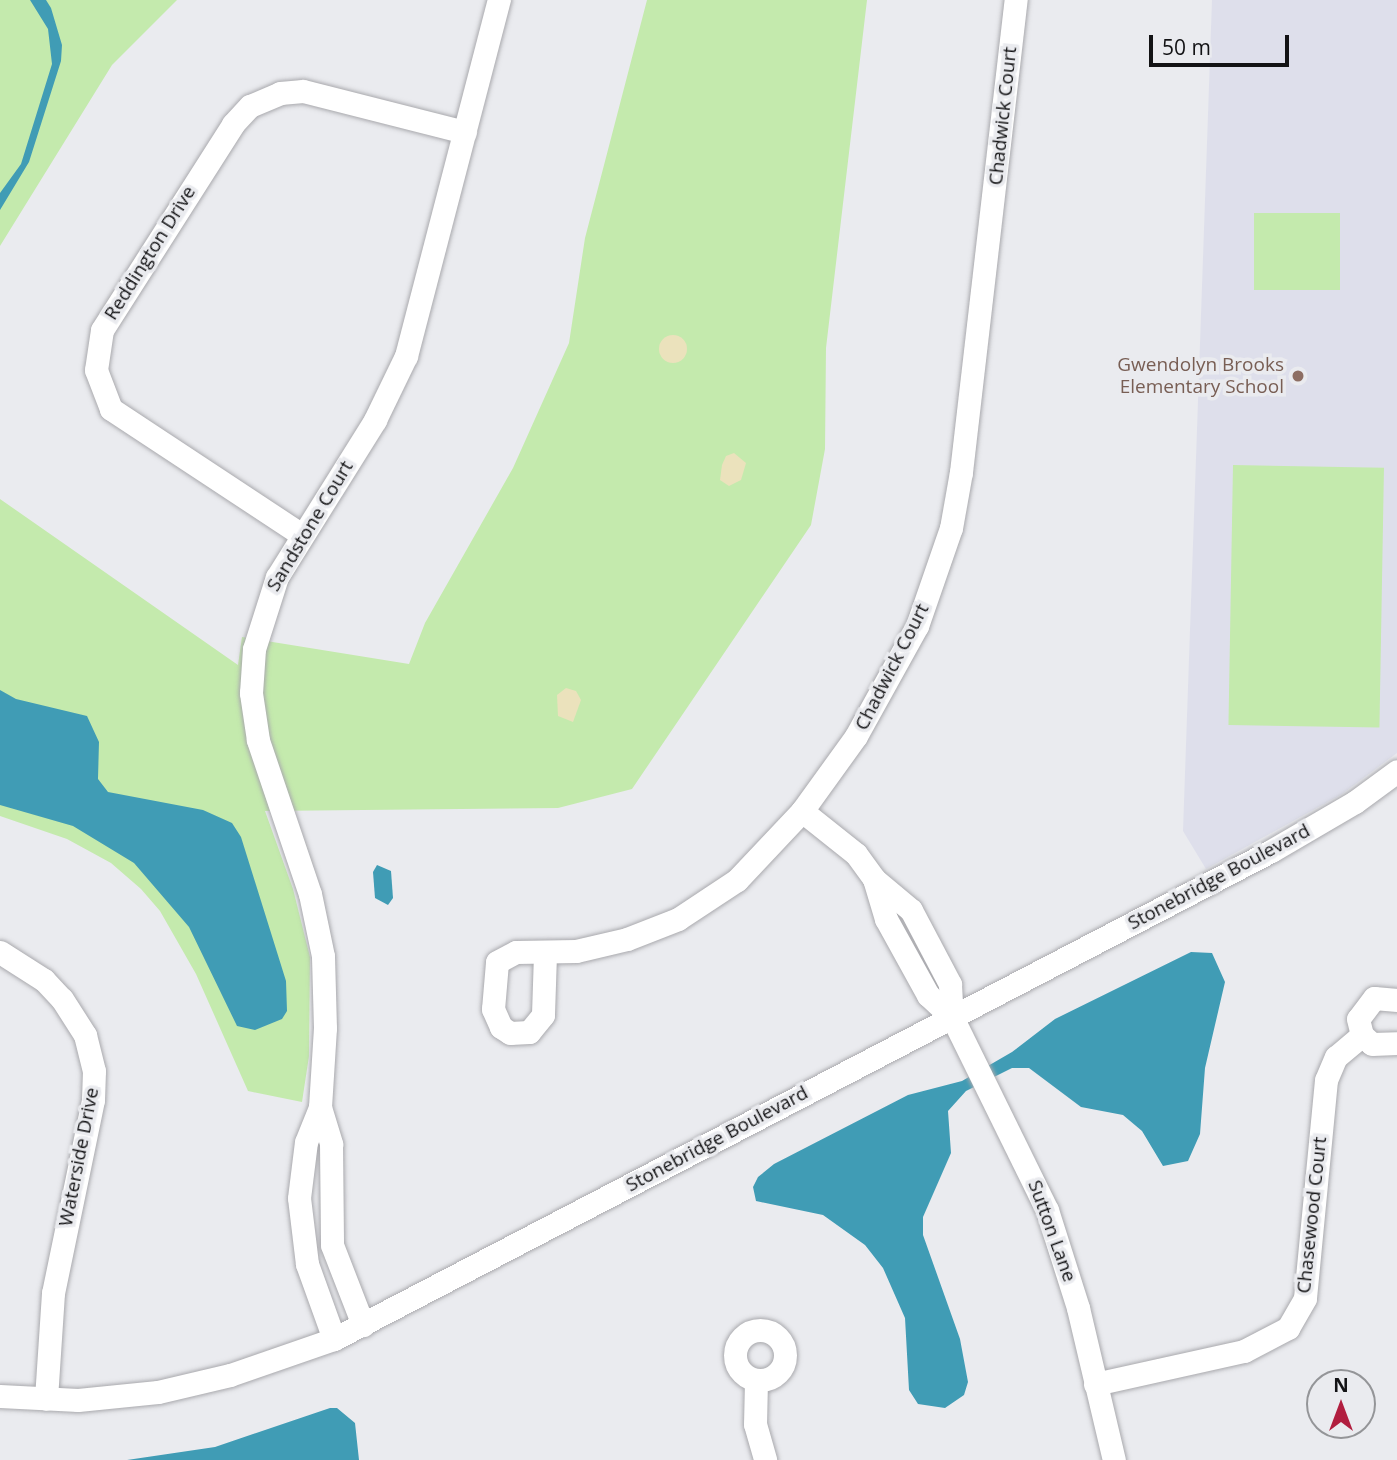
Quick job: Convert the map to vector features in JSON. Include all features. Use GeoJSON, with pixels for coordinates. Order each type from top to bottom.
{"type":"FeatureCollection","features":[{"type":"Feature","properties":{"kind":"street","name":"Sandstone Court"},"geometry":{"type":"LineString","coordinates":[[334,1339],[307,1264],[300,1229],[301,1168],[320,1107],[326,992],[320,937],[310,894],[263,764],[251,693],[254,649],[268,599],[302,535],[375,420],[402,365],[499,0]]}},
{"type":"Feature","properties":{"kind":"street","name":"Chadwick Court"},"geometry":{"type":"LineString","coordinates":[[545,954],[627,939],[698,908],[737,880],[802,811],[883,693],[917,626],[951,527],[980,330],[1016,0]]}},
{"type":"Feature","properties":{"kind":"street","name":"Reddington Drive"},"geometry":{"type":"LineString","coordinates":[[302,535],[111,409],[96,370],[102,330],[233,124],[259,102],[280,93],[303,92],[466,132]]}},
{"type":"Feature","properties":{"kind":"street","name":"Stonebridge Boulevard"},"geometry":{"type":"LineString","coordinates":[[0,1396],[46,1399],[158,1392],[230,1375],[334,1339],[1318,825],[1397,771]]}},
{"type":"Feature","properties":{"kind":"street","name":"Sutton Lane"},"geometry":{"type":"LineString","coordinates":[[802,811],[856,854],[874,878],[886,919],[928,995],[952,1017],[990,1091],[1059,1243],[1114,1460]]}},
{"type":"Feature","properties":{"kind":"street","name":"Waterside Drive"},"geometry":{"type":"LineString","coordinates":[[0,952],[44,980],[62,999],[85,1035],[94,1071],[93,1100],[53,1293],[46,1399]]}},
{"type":"Feature","properties":{"kind":"street"},"geometry":{"type":"LineString","coordinates":[[1397,1000],[1384,996],[1366,1003],[1358,1019],[1362,1035],[1379,1047],[1397,1043]]}},
{"type":"Feature","properties":{"kind":"street","name":"Chasewood Court"},"geometry":{"type":"LineString","coordinates":[[1095,1384],[1244,1351],[1288,1328],[1305,1298],[1326,1080],[1336,1058],[1362,1035]]}},
{"type":"Feature","properties":{"kind":"street","name":"Sandstone Court"},"geometry":{"type":"LineString","coordinates":[[320,1107],[331,1144],[332,1245],[363,1325]]}},
{"type":"Feature","properties":{"kind":"street"},"geometry":{"type":"LineString","coordinates":[[756,1381],[755,1424],[765,1460]]}},
{"type":"Feature","properties":{"kind":"shaded area","name":"Gwendolyn Brooks Elementary School"},"geometry":{"type":"Polygon","coordinates":[[[1212,0],[1397,0],[1397,753],[1342,794],[1206,869],[1183,831],[1212,0]]]}},
{"type":"Feature","properties":{"kind":"green space"},"geometry":{"type":"Polygon","coordinates":[[[0,0],[177,0],[112,65],[0,246],[0,0]]]}},
{"type":"Feature","properties":{"kind":"green space"},"geometry":{"type":"Polygon","coordinates":[[[647,0],[867,0],[826,348],[825,449],[811,525],[632,789],[558,808],[265,811],[293,889],[310,957],[309,1056],[302,1102],[248,1091],[196,974],[160,911],[141,889],[111,863],[67,839],[0,816],[0,499],[238,665],[242,637],[409,664],[425,623],[513,468],[569,343],[585,238],[647,0]]]}},
{"type":"Feature","properties":{"kind":"green space"},"geometry":{"type":"Polygon","coordinates":[[[1254,213],[1340,213],[1340,290],[1254,290],[1254,213]]]}},
{"type":"Feature","properties":{"kind":"green space"},"geometry":{"type":"Polygon","coordinates":[[[1233,465],[1384,468],[1379,728],[1228,725],[1233,465]]]}},
{"type":"Feature","properties":{"kind":"sand"},"geometry":{"type":"Polygon","coordinates":[[[673,335],[683,339],[687,349],[683,359],[673,363],[663,359],[659,349],[663,339],[673,335]]]}},
{"type":"Feature","properties":{"kind":"sand"},"geometry":{"type":"Polygon","coordinates":[[[734,453],[746,463],[741,480],[729,486],[720,480],[722,465],[726,456],[734,453]]]}},
{"type":"Feature","properties":{"kind":"sand"},"geometry":{"type":"Polygon","coordinates":[[[566,688],[576,691],[581,700],[573,722],[558,716],[557,695],[566,688]]]}},
{"type":"Feature","properties":{"kind":"water"},"geometry":{"type":"Polygon","coordinates":[[[30,0],[46,0],[51,8],[62,45],[61,61],[29,162],[0,210],[0,193],[21,164],[52,64],[48,29],[30,0]]]}},
{"type":"Feature","properties":{"kind":"water"},"geometry":{"type":"Polygon","coordinates":[[[0,690],[16,699],[87,716],[99,742],[98,779],[108,792],[203,810],[232,823],[241,837],[286,981],[287,1011],[282,1019],[255,1030],[237,1026],[189,927],[134,863],[73,826],[0,805],[0,690]]]}},
{"type":"Feature","properties":{"kind":"water"},"geometry":{"type":"Polygon","coordinates":[[[377,865],[391,871],[393,898],[388,905],[375,898],[373,872],[377,865]]]}},
{"type":"Feature","properties":{"kind":"water"},"geometry":{"type":"Polygon","coordinates":[[[1191,952],[1212,953],[1225,982],[1205,1068],[1200,1134],[1188,1161],[1163,1166],[1142,1131],[1123,1115],[1081,1107],[1029,1068],[1012,1068],[966,1091],[948,1111],[951,1153],[923,1217],[923,1235],[960,1339],[968,1382],[964,1395],[945,1408],[918,1404],[909,1390],[905,1318],[883,1268],[865,1245],[823,1215],[756,1201],[753,1187],[758,1177],[774,1164],[908,1095],[962,1081],[1012,1052],[1055,1019],[1191,952]]]}},
{"type":"Feature","properties":{"kind":"water"},"geometry":{"type":"Polygon","coordinates":[[[330,1408],[337,1408],[355,1423],[359,1460],[127,1460],[215,1447],[330,1408]]]}},
{"type":"Feature","properties":{"kind":"place","name":"Gwendolyn Brooks Elementary School"},"geometry":{"type":"Point","coordinates":[1298,376]}}]}
